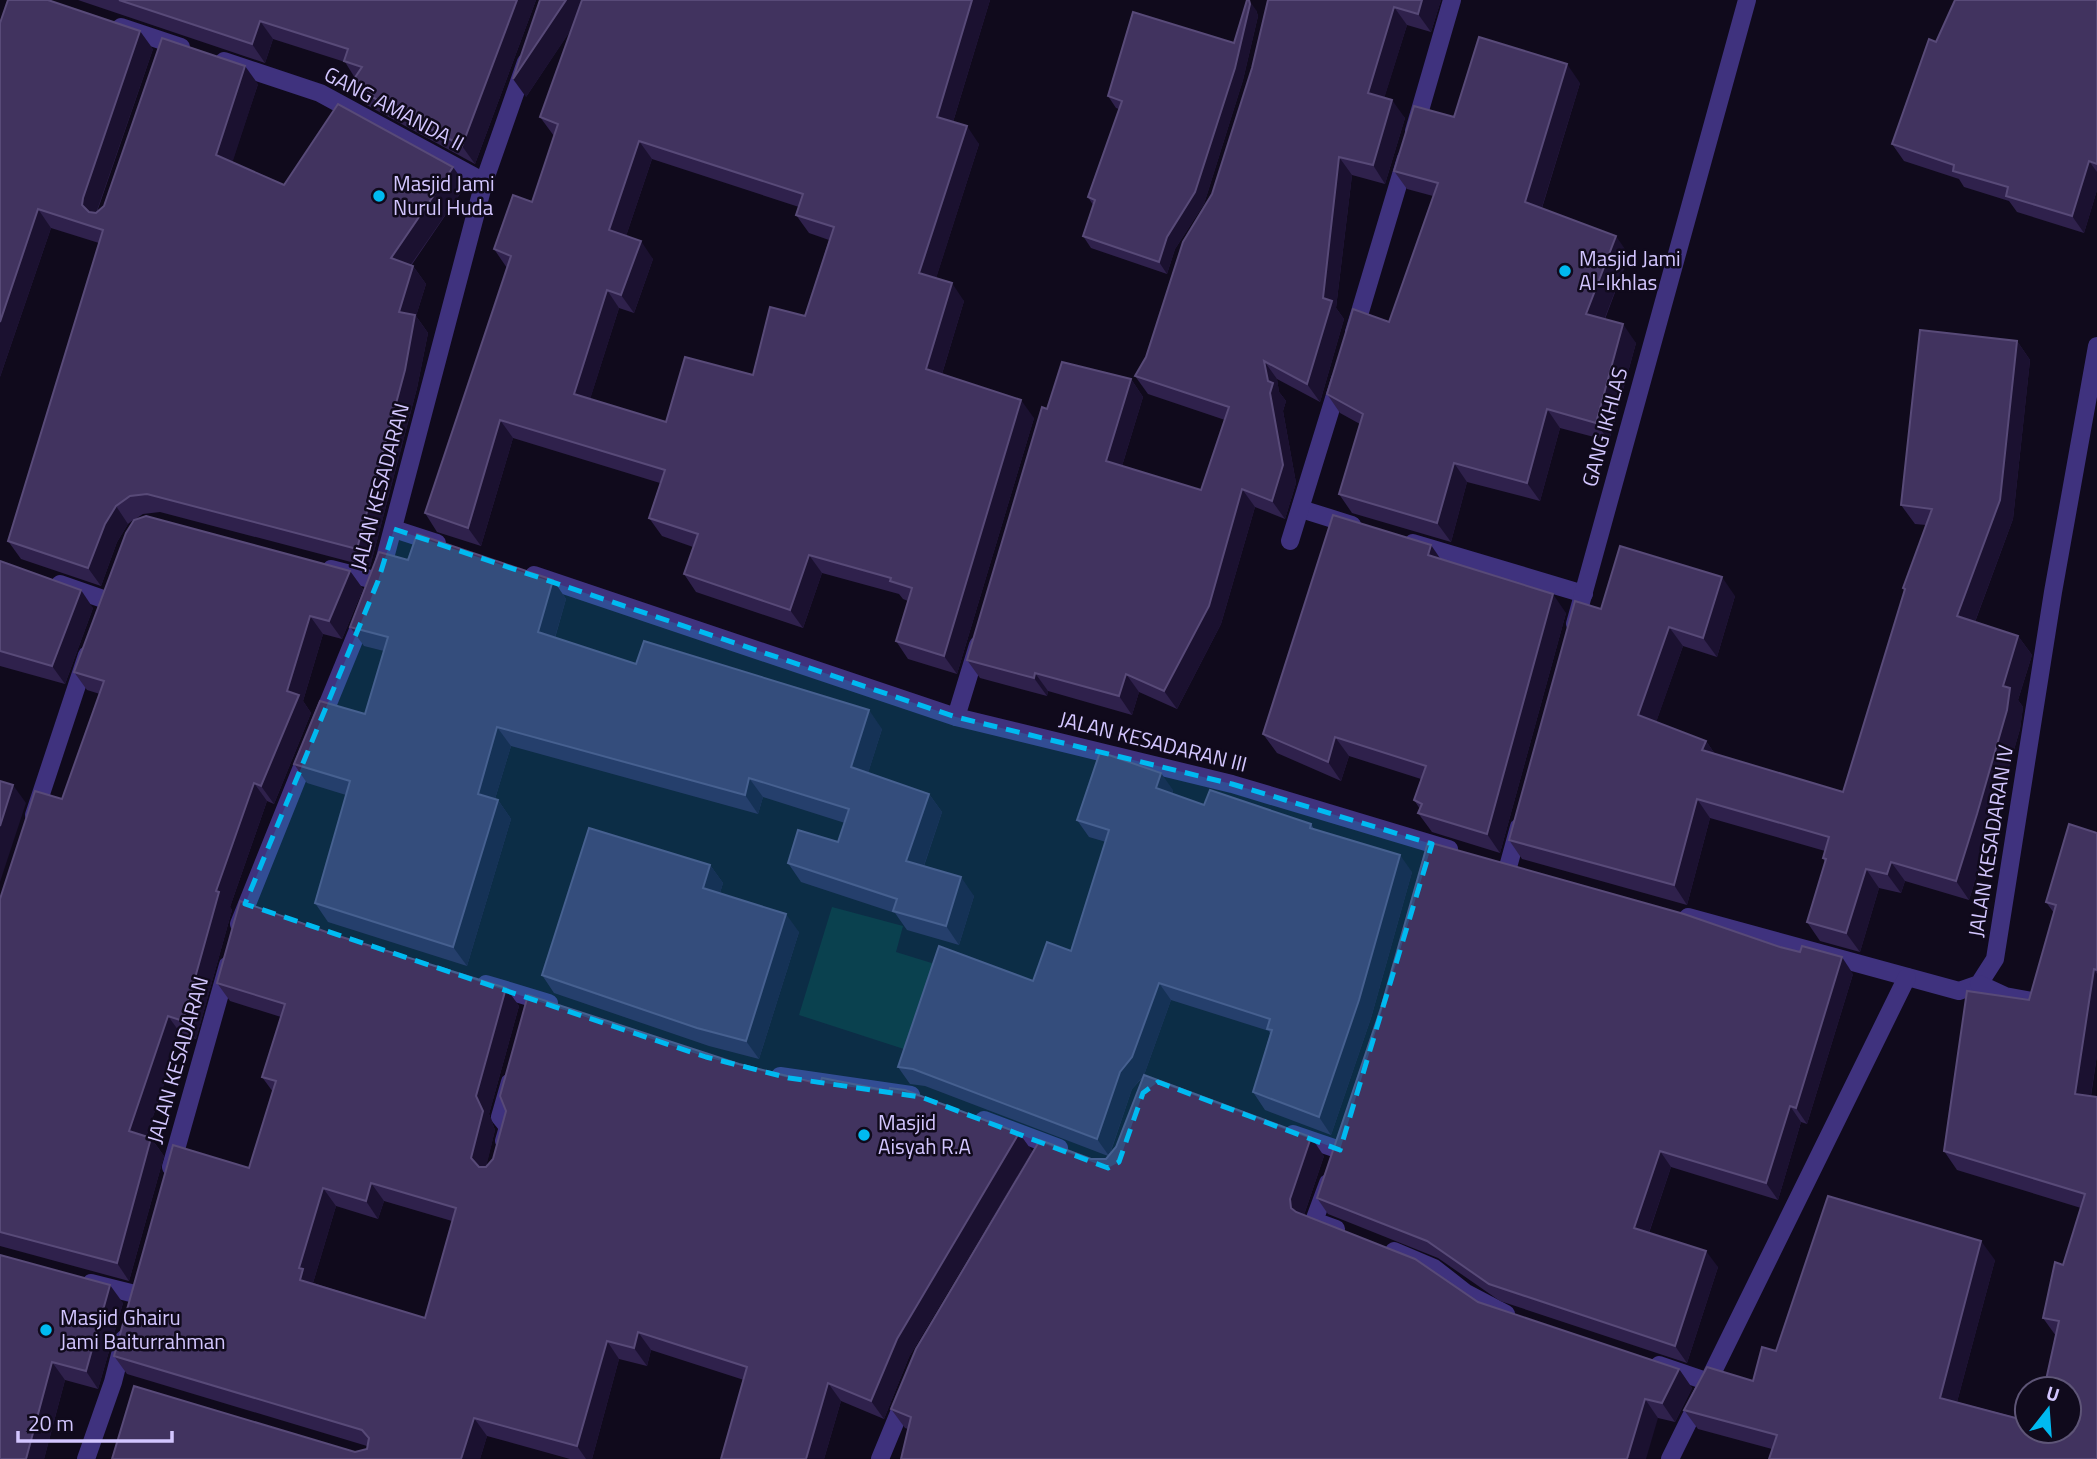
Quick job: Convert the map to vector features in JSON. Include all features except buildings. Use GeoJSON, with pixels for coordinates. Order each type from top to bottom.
{"type":"FeatureCollection","features":[{"type":"Feature","properties":{"kind":"street"},"geometry":{"type":"LineString","coordinates":[[1290,541],[1452,0]]}},
{"type":"Feature","properties":{"kind":"street","name":"GANG IKHLAS"},"geometry":{"type":"LineString","coordinates":[[1569,646],[1747,0]]}},
{"type":"Feature","properties":{"kind":"street","name":"GANG AMANDA II"},"geometry":{"type":"LineString","coordinates":[[105,21],[165,49],[199,53],[320,93],[484,182]]}},
{"type":"Feature","properties":{"kind":"street","name":"JALAN KESADARAN"},"geometry":{"type":"LineString","coordinates":[[166,1186],[252,906],[378,581],[394,529],[484,182],[534,39]]}},
{"type":"Feature","properties":{"kind":"street","name":"JALAN KESADARAN IV"},"geometry":{"type":"LineString","coordinates":[[1979,984],[1996,959],[2053,592],[2097,346]]}},
{"type":"Feature","properties":{"kind":"street"},"geometry":{"type":"LineString","coordinates":[[1301,509],[1365,528]]}},
{"type":"Feature","properties":{"kind":"street"},"geometry":{"type":"LineString","coordinates":[[394,529],[459,551]]}},
{"type":"Feature","properties":{"kind":"street"},"geometry":{"type":"LineString","coordinates":[[1391,536],[1584,594]]}},
{"type":"Feature","properties":{"kind":"street"},"geometry":{"type":"LineString","coordinates":[[314,564],[378,581]]}},
{"type":"Feature","properties":{"kind":"street","name":"JALAN KESADARAN III"},"geometry":{"type":"LineString","coordinates":[[510,568],[957,717],[1231,784],[1430,850],[1470,855]]}},
{"type":"Feature","properties":{"kind":"street"},"geometry":{"type":"LineString","coordinates":[[47,580],[104,607],[115,578]]}},
{"type":"Feature","properties":{"kind":"street"},"geometry":{"type":"LineString","coordinates":[[957,717],[984,628]]}},
{"type":"Feature","properties":{"kind":"street"},"geometry":{"type":"LineString","coordinates":[[30,826],[92,640]]}},
{"type":"Feature","properties":{"kind":"street"},"geometry":{"type":"LineString","coordinates":[[1508,867],[1522,815]]}},
{"type":"Feature","properties":{"kind":"street"},"geometry":{"type":"LineString","coordinates":[[1668,911],[1959,991],[1979,984],[2005,996],[2037,1002]]}},
{"type":"Feature","properties":{"kind":"street"},"geometry":{"type":"LineString","coordinates":[[1670,1459],[1907,978]]}},
{"type":"Feature","properties":{"kind":"street"},"geometry":{"type":"LineString","coordinates":[[468,979],[531,1004],[570,1010]]}},
{"type":"Feature","properties":{"kind":"street"},"geometry":{"type":"LineString","coordinates":[[498,1162],[508,1127],[500,1117],[515,1064]]}},
{"type":"Feature","properties":{"kind":"street"},"geometry":{"type":"LineString","coordinates":[[765,1072],[886,1091],[934,1102]]}},
{"type":"Feature","properties":{"kind":"street"},"geometry":{"type":"LineString","coordinates":[[972,1116],[1045,1150],[1080,1157]]}},
{"type":"Feature","properties":{"kind":"street"},"geometry":{"type":"LineString","coordinates":[[1281,1129],[1342,1144],[1314,1221],[1353,1236]]}},
{"type":"Feature","properties":{"kind":"street"},"geometry":{"type":"LineString","coordinates":[[1379,1245],[1434,1268],[1495,1311],[1520,1319]]}},
{"type":"Feature","properties":{"kind":"street"},"geometry":{"type":"LineString","coordinates":[[74,1278],[134,1300],[120,1384],[86,1459]]}},
{"type":"Feature","properties":{"kind":"street"},"geometry":{"type":"LineString","coordinates":[[1646,1361],[1709,1382]]}},
{"type":"Feature","properties":{"kind":"street"},"geometry":{"type":"LineString","coordinates":[[880,1459],[914,1375]]}},
{"type":"Feature","properties":{"kind":"highlighted area"},"geometry":{"type":"Polygon","coordinates":[[[394,529],[956,717],[1232,784],[1432,844],[1340,1150],[1158,1082],[1143,1093],[1119,1162],[1108,1168],[921,1097],[789,1078],[706,1057],[245,904],[378,581],[394,529]]]}},
{"type":"Feature","properties":{"kind":"green space"},"geometry":{"type":"Polygon","coordinates":[[[832,907],[903,926],[896,952],[938,965],[910,1051],[799,1015],[832,907]]]}},
{"type":"Feature","properties":{"kind":"place","name":"Masjid Jami Nurul Huda"},"geometry":{"type":"Point","coordinates":[379,196]}},
{"type":"Feature","properties":{"kind":"place","name":"Masjid Jami Al-Ikhlas"},"geometry":{"type":"Point","coordinates":[1565,271]}},
{"type":"Feature","properties":{"kind":"place","name":"Masjid Aisyah R.A"},"geometry":{"type":"Point","coordinates":[864,1135]}},
{"type":"Feature","properties":{"kind":"place","name":"Masjid Ghairu Jami Baiturrahman"},"geometry":{"type":"Point","coordinates":[46,1330]}}]}
